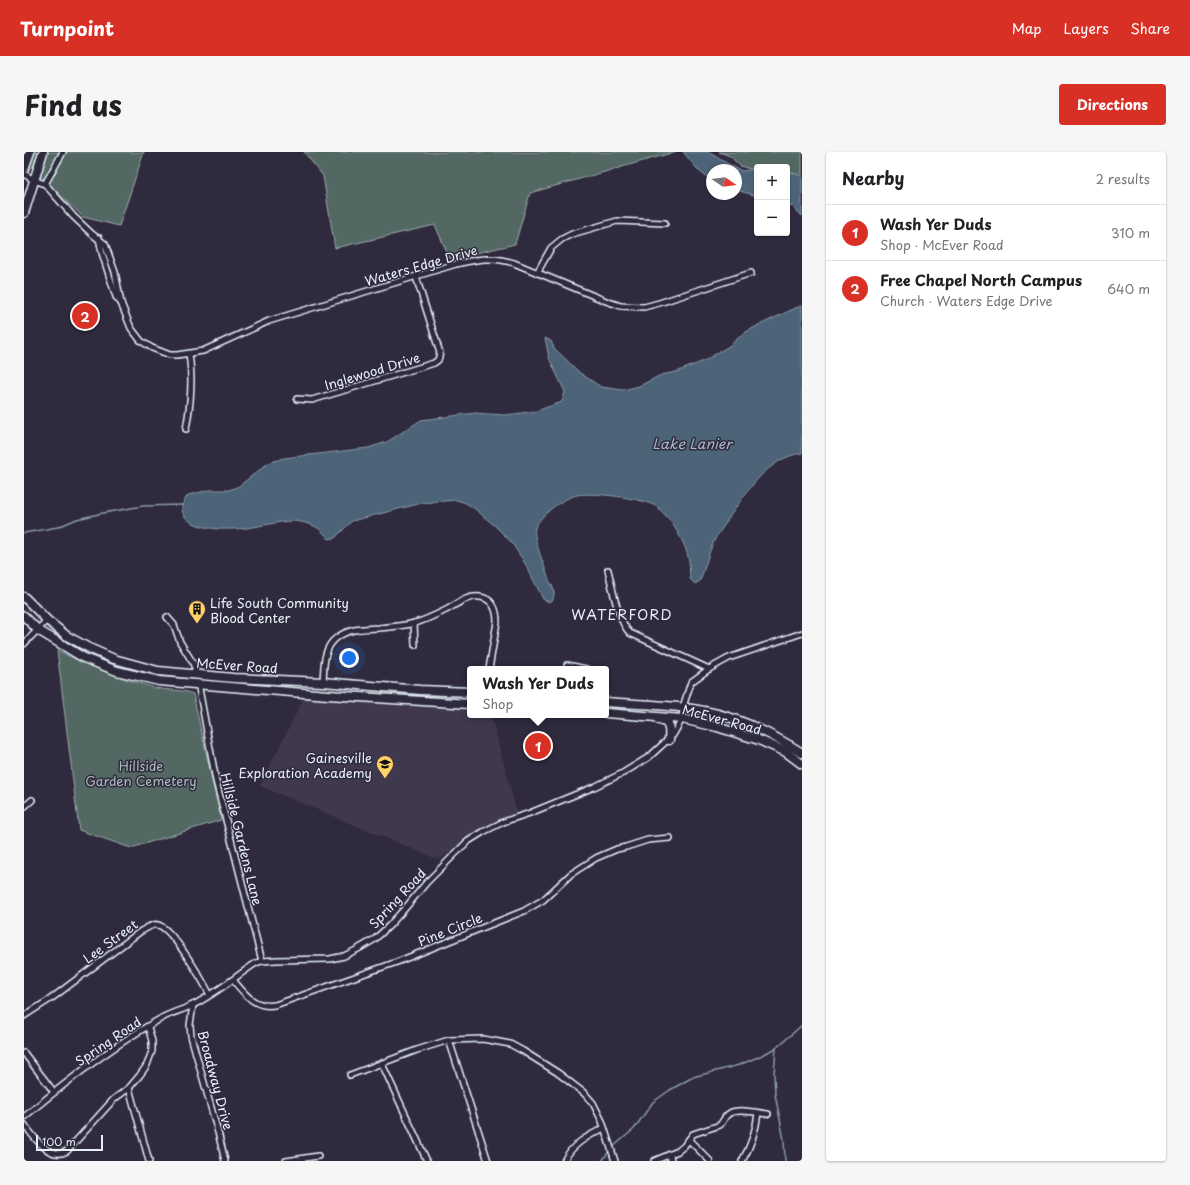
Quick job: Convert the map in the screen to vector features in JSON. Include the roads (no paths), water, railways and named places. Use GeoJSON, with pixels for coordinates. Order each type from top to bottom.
{"type":"FeatureCollection","features":[{"type":"Feature","properties":{"kind":"main road"},"geometry":{"type":"LineString","coordinates":[[24,169],[30,152]]}},
{"type":"Feature","properties":{"kind":"main road"},"geometry":{"type":"LineString","coordinates":[[24,213],[43,152]]}},
{"type":"Feature","properties":{"kind":"main road","name":"McEver Road"},"geometry":{"type":"LineString","coordinates":[[24,597],[47,620],[67,636],[114,659],[158,671],[233,678],[323,682],[420,690],[467,692]]}},
{"type":"Feature","properties":{"kind":"main road","name":"McEver Road"},"geometry":{"type":"LineString","coordinates":[[24,616],[38,630],[84,658],[117,671],[159,681],[198,683],[328,695],[467,704]]}},
{"type":"Feature","properties":{"kind":"main road","name":"McEver Road"},"geometry":{"type":"LineString","coordinates":[[609,702],[683,707],[705,711],[736,720],[763,731],[802,753]]}},
{"type":"Feature","properties":{"kind":"main road","name":"McEver Road"},"geometry":{"type":"LineString","coordinates":[[609,713],[682,719],[717,727],[759,740],[786,752],[802,764]]}},
{"type":"Feature","properties":{"kind":"main road"},"geometry":{"type":"LineString","coordinates":[[619,714],[626,717],[665,721],[669,727],[668,740]]}},
{"type":"Feature","properties":{"kind":"street"},"geometry":{"type":"LineString","coordinates":[[45,184],[63,152]]}},
{"type":"Feature","properties":{"kind":"street","name":"Waters Edge Drive"},"geometry":{"type":"LineString","coordinates":[[24,174],[45,184],[73,216],[105,244],[115,272],[121,303],[131,328],[141,341],[164,353],[177,356],[202,352],[269,321],[456,264],[487,258],[500,259],[606,301],[631,307],[644,307],[751,273]]}},
{"type":"Feature","properties":{"kind":"street"},"geometry":{"type":"LineString","coordinates":[[537,273],[551,248],[562,239],[572,234],[617,221],[665,223]]}},
{"type":"Feature","properties":{"kind":"street","name":"Inglewood Drive"},"geometry":{"type":"LineString","coordinates":[[297,399],[312,400],[434,363],[438,360],[440,353],[416,277]]}},
{"type":"Feature","properties":{"kind":"street"},"geometry":{"type":"LineString","coordinates":[[186,429],[192,391],[192,372],[189,354]]}},
{"type":"Feature","properties":{"kind":"street"},"geometry":{"type":"LineString","coordinates":[[608,570],[619,614],[626,630],[709,669]]}},
{"type":"Feature","properties":{"kind":"street"},"geometry":{"type":"LineString","coordinates":[[323,682],[325,658],[328,647],[334,640],[344,633],[352,630],[414,623],[431,617],[469,598],[480,597],[487,599],[495,607],[497,622],[490,666]]}},
{"type":"Feature","properties":{"kind":"street","name":"Hillside Gardens Lane"},"geometry":{"type":"LineString","coordinates":[[167,617],[174,626],[180,642],[193,663],[216,781],[262,961]]}},
{"type":"Feature","properties":{"kind":"street"},"geometry":{"type":"LineString","coordinates":[[24,644],[47,620]]}},
{"type":"Feature","properties":{"kind":"street"},"geometry":{"type":"LineString","coordinates":[[414,623],[415,645]]}},
{"type":"Feature","properties":{"kind":"street","name":"Spring Road"},"geometry":{"type":"LineString","coordinates":[[24,1117],[54,1092],[120,1044],[162,1018],[193,1005],[210,995],[256,963],[262,961],[330,959],[344,956],[358,949],[374,939],[389,926],[426,882],[467,842],[482,832],[623,773],[649,757],[673,735],[682,719],[683,707],[691,682],[709,669],[729,658],[802,633]]}},
{"type":"Feature","properties":{"kind":"street"},"geometry":{"type":"LineString","coordinates":[[567,664],[575,666]]}},
{"type":"Feature","properties":{"kind":"street"},"geometry":{"type":"LineString","coordinates":[[24,807],[32,800]]}},
{"type":"Feature","properties":{"kind":"street","name":"Pine Circle"},"geometry":{"type":"LineString","coordinates":[[233,980],[248,998],[255,1003],[268,1006],[275,1005],[397,962],[524,911],[543,900],[571,874],[584,865],[609,852],[648,840],[670,838]]}},
{"type":"Feature","properties":{"kind":"street","name":"Lee Street"},"geometry":{"type":"LineString","coordinates":[[24,1016],[52,998],[141,931],[154,924],[159,925],[168,931],[201,977],[210,995]]}},
{"type":"Feature","properties":{"kind":"street","name":"Broadway Drive"},"geometry":{"type":"LineString","coordinates":[[193,1005],[190,1020],[191,1036],[220,1136],[225,1161]]}},
{"type":"Feature","properties":{"kind":"street"},"geometry":{"type":"LineString","coordinates":[[24,1124],[51,1154],[57,1155],[67,1151],[114,1099],[129,1088],[140,1075],[150,1058],[152,1046],[148,1027]]}},
{"type":"Feature","properties":{"kind":"street"},"geometry":{"type":"LineString","coordinates":[[350,1075],[417,1050],[449,1040],[483,1039],[510,1044],[568,1080],[593,1102],[602,1121],[616,1161]]}},
{"type":"Feature","properties":{"kind":"street"},"geometry":{"type":"LineString","coordinates":[[449,1040],[488,1161]]}},
{"type":"Feature","properties":{"kind":"street"},"geometry":{"type":"LineString","coordinates":[[24,1053],[54,1092]]}},
{"type":"Feature","properties":{"kind":"street"},"geometry":{"type":"LineString","coordinates":[[382,1064],[428,1161]]}},
{"type":"Feature","properties":{"kind":"street"},"geometry":{"type":"LineString","coordinates":[[129,1088],[149,1161]]}},
{"type":"Feature","properties":{"kind":"street"},"geometry":{"type":"LineString","coordinates":[[654,1161],[678,1151],[693,1134],[720,1126],[730,1112],[744,1111],[768,1114]]}},
{"type":"Feature","properties":{"kind":"street"},"geometry":{"type":"LineString","coordinates":[[742,1161],[749,1148],[757,1126],[758,1113]]}},
{"type":"Feature","properties":{"kind":"street"},"geometry":{"type":"LineString","coordinates":[[564,1161],[574,1146],[604,1128]]}},
{"type":"Feature","properties":{"kind":"street"},"geometry":{"type":"LineString","coordinates":[[689,1140],[710,1161]]}},
{"type":"Feature","properties":{"kind":"street"},"geometry":{"type":"LineString","coordinates":[[670,1154],[671,1161]]}},
{"type":"Feature","properties":{"kind":"street"},"geometry":{"type":"LineString","coordinates":[[286,1161],[318,1156]]}},
{"type":"Feature","properties":{"kind":"water"},"geometry":{"type":"Polygon","coordinates":[[[683,152],[708,152],[728,164],[706,164],[706,176],[699,171],[683,152]]]}},
{"type":"Feature","properties":{"kind":"water"},"geometry":{"type":"Polygon","coordinates":[[[754,169],[754,195],[742,192],[742,171],[754,169]]]}},
{"type":"Feature","properties":{"kind":"water"},"geometry":{"type":"Polygon","coordinates":[[[790,172],[802,176],[802,216],[790,206],[790,172]]]}},
{"type":"Feature","properties":{"kind":"water","name":"Lake Lanier"},"geometry":{"type":"Polygon","coordinates":[[[802,305],[802,453],[790,456],[778,462],[768,469],[750,488],[715,540],[700,581],[695,584],[690,579],[689,561],[685,547],[677,531],[662,512],[657,507],[650,504],[618,496],[584,494],[571,497],[547,512],[538,523],[535,528],[537,545],[554,592],[553,600],[549,602],[543,599],[526,565],[512,543],[475,509],[466,503],[457,500],[422,503],[352,521],[335,538],[329,539],[323,532],[310,524],[296,521],[285,521],[245,528],[217,529],[200,526],[193,523],[187,519],[183,513],[182,506],[188,495],[210,490],[229,490],[239,486],[268,463],[284,458],[368,448],[387,442],[421,420],[475,413],[504,415],[514,414],[536,411],[562,402],[565,392],[549,358],[545,338],[551,341],[554,348],[580,373],[601,387],[623,390],[639,386],[661,375],[676,372],[704,361],[729,346],[744,333],[802,305]]]}},
{"type":"Feature","properties":{"kind":"waterway"},"geometry":{"type":"LineString","coordinates":[[24,533],[58,527],[77,519],[103,513],[143,506],[182,505]]}},
{"type":"Feature","properties":{"kind":"waterway"},"geometry":{"type":"LineString","coordinates":[[613,1147],[634,1129],[653,1102],[670,1090],[693,1077],[739,1065],[758,1057],[776,1048],[802,1025]]}},
{"type":"Feature","properties":{"kind":"waterway"},"geometry":{"type":"LineString","coordinates":[[776,1048],[774,1074],[775,1094],[784,1140],[785,1161]]}},
{"type":"Feature","properties":{"kind":"waterway"},"geometry":{"type":"LineString","coordinates":[[602,1161],[610,1150]]}},
{"type":"Feature","properties":{"kind":"place","name":"Free Chapel North Campus"},"geometry":{"type":"Point","coordinates":[85,316]}},
{"type":"Feature","properties":{"kind":"place","name":"Life South Community Blood Center"},"geometry":{"type":"Point","coordinates":[197,624]}},
{"type":"Feature","properties":{"kind":"place","name":"Wash Yer Duds"},"geometry":{"type":"Point","coordinates":[538,746]}},
{"type":"Feature","properties":{"kind":"place","name":"Gainesville Exploration Academy"},"geometry":{"type":"Point","coordinates":[385,779]}},
{"type":"Feature","properties":{"kind":"district","name":"WATERFORD"},"geometry":{"type":"Point","coordinates":[622,614]}},
{"type":"Feature","properties":{"kind":"park label","name":"Hillside Garden Cemetery"},"geometry":{"type":"Point","coordinates":[141,772]}}]}
